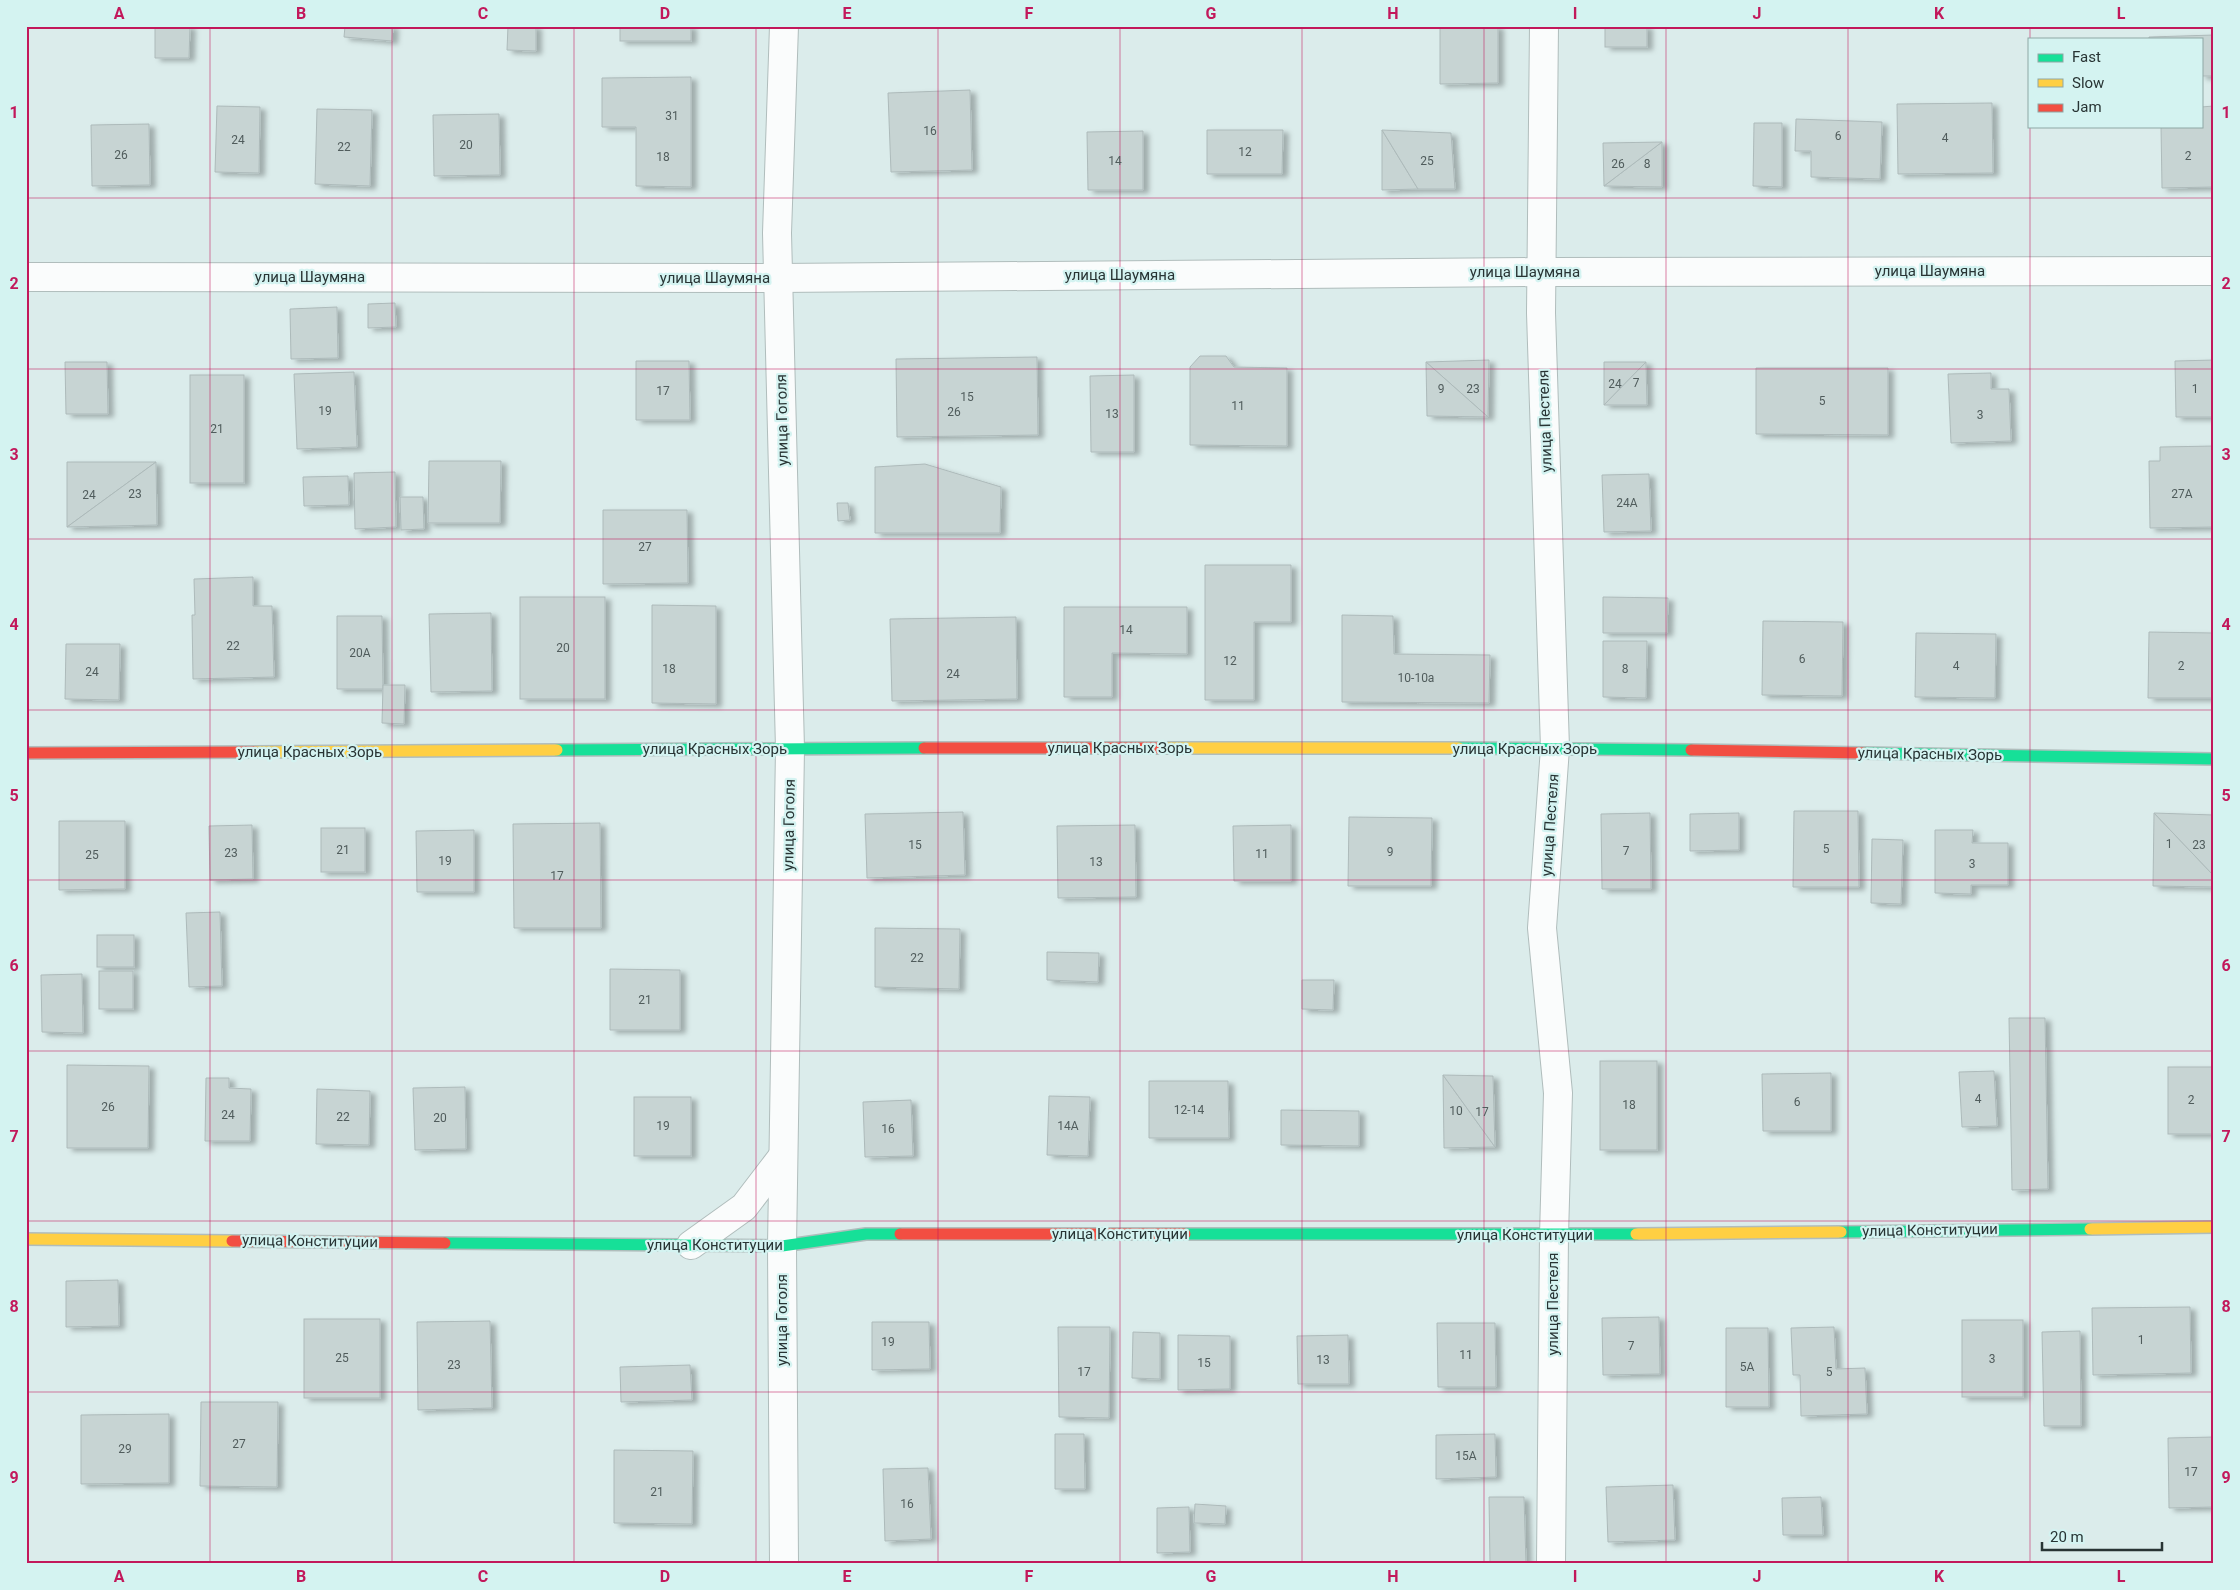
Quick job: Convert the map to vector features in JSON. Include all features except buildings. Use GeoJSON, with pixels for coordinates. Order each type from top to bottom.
{"type":"FeatureCollection","features":[{"type":"Feature","properties":{"kind":"street","name":"улица Гоголя"},"geometry":{"type":"LineString","coordinates":[[784,26],[778,278],[790,749],[782,1246],[784,1564]]}},
{"type":"Feature","properties":{"kind":"street","name":"улица Пестеля"},"geometry":{"type":"LineString","coordinates":[[1544,26],[1540,272],[1555,748],[1542,928],[1558,1093],[1554,1235],[1551,1564]]}},
{"type":"Feature","properties":{"kind":"street","name":"улица Шаумяна"},"geometry":{"type":"LineString","coordinates":[[26,277],[778,278],[1540,272],[2214,271]]}},
{"type":"Feature","properties":{"kind":"street","name":"улица Красных Зорь"},"geometry":{"type":"LineString","coordinates":[[26,753],[790,749],[1555,748],[2214,759]]}},
{"type":"Feature","properties":{"kind":"street"},"geometry":{"type":"LineString","coordinates":[[691,1245],[744,1207],[783,1156]]}},
{"type":"Feature","properties":{"kind":"street","name":"улица Конституции"},"geometry":{"type":"LineString","coordinates":[[26,1238],[782,1246],[866,1234],[1554,1235],[2214,1227]]}},
{"type":"Feature","properties":{"kind":"traffic: fast"},"geometry":{"type":"LineString","coordinates":[[557,750],[924,748]]}},
{"type":"Feature","properties":{"kind":"traffic: fast"},"geometry":{"type":"LineString","coordinates":[[1459,748],[1691,750]]}},
{"type":"Feature","properties":{"kind":"traffic: fast"},"geometry":{"type":"LineString","coordinates":[[1864,753],[2214,759]]}},
{"type":"Feature","properties":{"kind":"traffic: fast"},"geometry":{"type":"LineString","coordinates":[[1841,1232],[2090,1229]]}},
{"type":"Feature","properties":{"kind":"traffic: fast"},"geometry":{"type":"LineString","coordinates":[[445,1243],[782,1246],[866,1234],[900,1234]]}},
{"type":"Feature","properties":{"kind":"traffic: fast"},"geometry":{"type":"LineString","coordinates":[[1185,1234],[1636,1234]]}},
{"type":"Feature","properties":{"kind":"traffic: slow"},"geometry":{"type":"LineString","coordinates":[[1160,748],[1459,748]]}},
{"type":"Feature","properties":{"kind":"traffic: slow"},"geometry":{"type":"LineString","coordinates":[[255,752],[557,750]]}},
{"type":"Feature","properties":{"kind":"traffic: slow"},"geometry":{"type":"LineString","coordinates":[[2090,1229],[2214,1227]]}},
{"type":"Feature","properties":{"kind":"traffic: slow"},"geometry":{"type":"LineString","coordinates":[[1636,1234],[1841,1232]]}},
{"type":"Feature","properties":{"kind":"traffic: slow"},"geometry":{"type":"LineString","coordinates":[[26,1239],[232,1241]]}},
{"type":"Feature","properties":{"kind":"traffic: jam"},"geometry":{"type":"LineString","coordinates":[[924,748],[1160,748]]}},
{"type":"Feature","properties":{"kind":"traffic: jam"},"geometry":{"type":"LineString","coordinates":[[1691,750],[1864,753]]}},
{"type":"Feature","properties":{"kind":"traffic: jam"},"geometry":{"type":"LineString","coordinates":[[26,753],[255,752]]}},
{"type":"Feature","properties":{"kind":"traffic: jam"},"geometry":{"type":"LineString","coordinates":[[900,1234],[1185,1234]]}},
{"type":"Feature","properties":{"kind":"traffic: jam"},"geometry":{"type":"LineString","coordinates":[[232,1241],[445,1243]]}}]}
